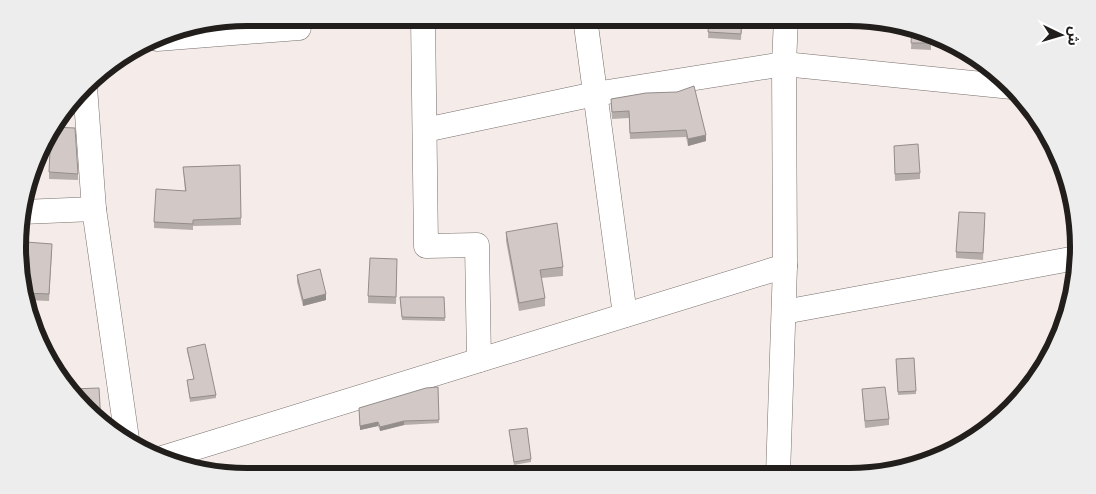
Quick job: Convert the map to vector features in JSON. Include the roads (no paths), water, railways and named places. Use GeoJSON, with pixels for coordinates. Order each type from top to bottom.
{"type":"FeatureCollection","features":[{"type":"Feature","properties":{"kind":"street"},"geometry":{"type":"LineString","coordinates":[[184,36],[262,26]]}},
{"type":"Feature","properties":{"kind":"street"},"geometry":{"type":"LineString","coordinates":[[423,26],[426,246],[476,245],[479,360]]}},
{"type":"Feature","properties":{"kind":"street"},"geometry":{"type":"LineString","coordinates":[[586,26],[625,315]]}},
{"type":"Feature","properties":{"kind":"street"},"geometry":{"type":"LineString","coordinates":[[778,468],[785,266],[784,64],[786,26]]}},
{"type":"Feature","properties":{"kind":"street"},"geometry":{"type":"LineString","coordinates":[[425,130],[595,94],[784,64],[999,85]]}},
{"type":"Feature","properties":{"kind":"street"},"geometry":{"type":"LineString","coordinates":[[86,96],[94,210],[126,432]]}},
{"type":"Feature","properties":{"kind":"street"},"geometry":{"type":"LineString","coordinates":[[29,212],[94,210]]}},
{"type":"Feature","properties":{"kind":"street"},"geometry":{"type":"LineString","coordinates":[[784,312],[1069,259]]}},
{"type":"Feature","properties":{"kind":"street"},"geometry":{"type":"LineString","coordinates":[[173,455],[785,266]]}}]}
